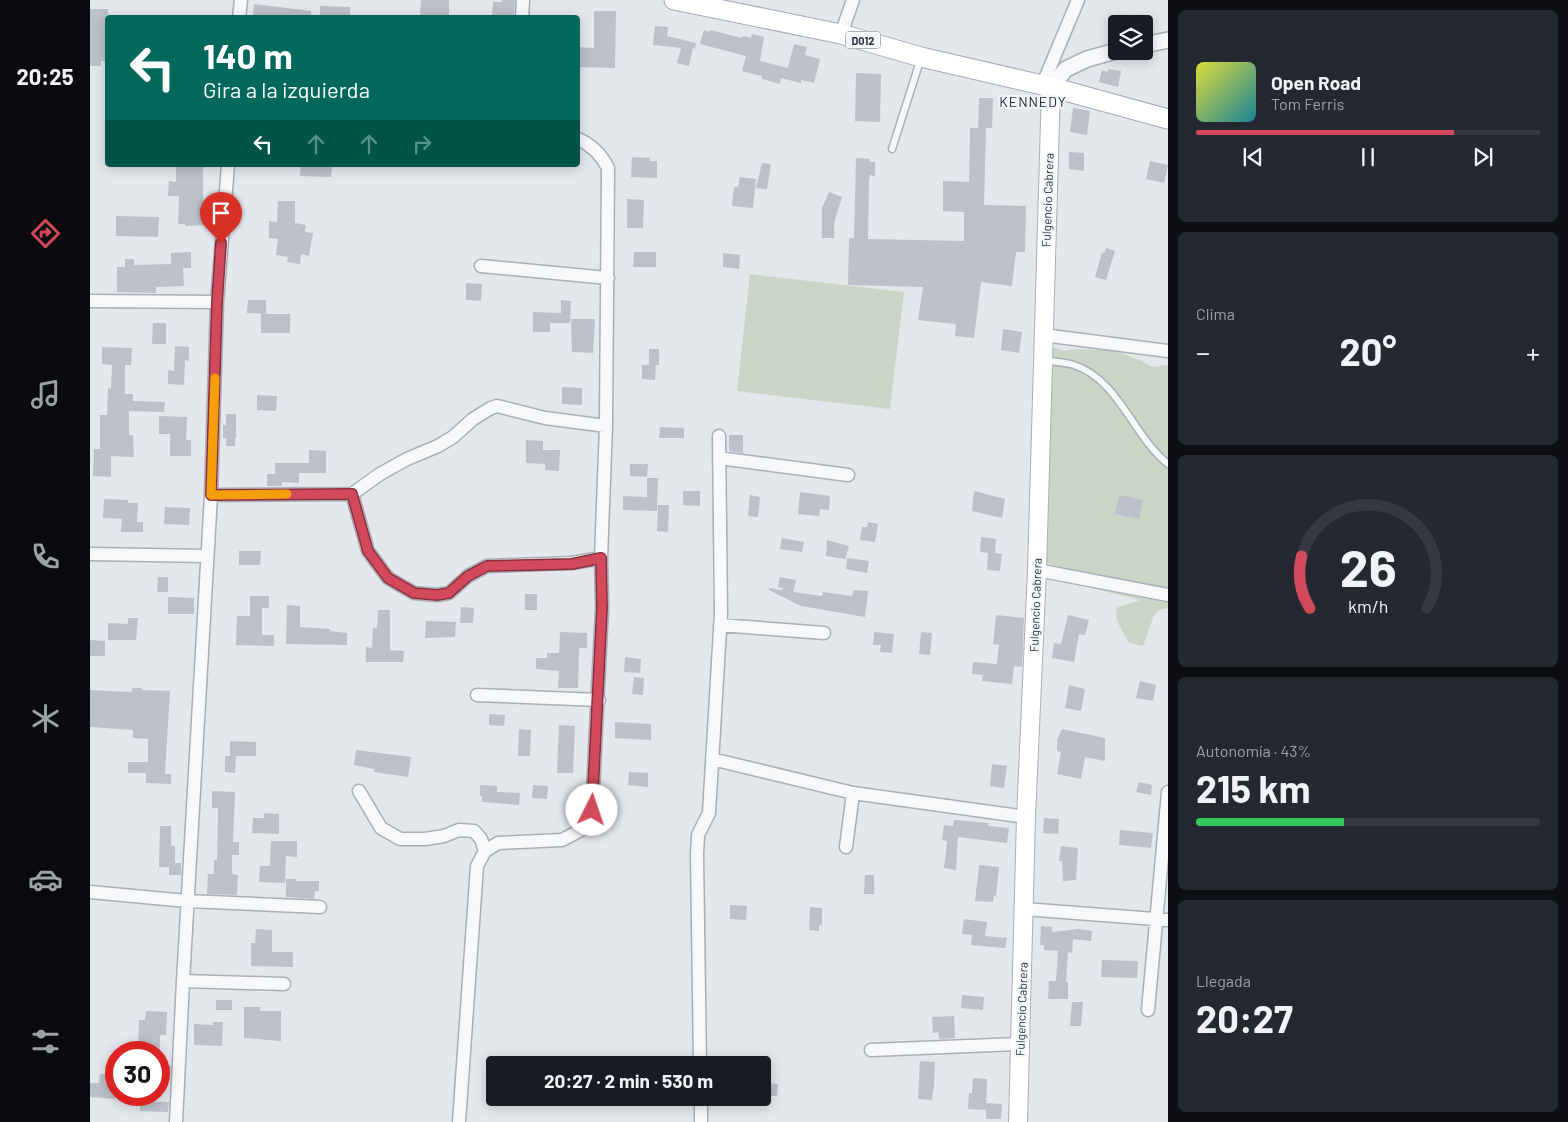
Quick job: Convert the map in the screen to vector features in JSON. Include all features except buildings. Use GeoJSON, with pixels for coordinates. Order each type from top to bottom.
{"type":"FeatureCollection","features":[{"type":"Feature","properties":{"kind":"main road","name":"D012"},"geometry":{"type":"LineString","coordinates":[[674,0],[840,34],[921,57],[1046,86],[1168,119]]}},
{"type":"Feature","properties":{"kind":"main road","name":"Fulgencio Cabrera"},"geometry":{"type":"LineString","coordinates":[[1018,1122],[1026,817],[1037,570],[1043,335],[1046,86]]}},
{"type":"Feature","properties":{"kind":"street"},"geometry":{"type":"LineString","coordinates":[[239,15],[240,0]]}},
{"type":"Feature","properties":{"kind":"street"},"geometry":{"type":"LineString","coordinates":[[522,15],[523,0]]}},
{"type":"Feature","properties":{"kind":"street"},"geometry":{"type":"LineString","coordinates":[[840,34],[854,0]]}},
{"type":"Feature","properties":{"kind":"street"},"geometry":{"type":"LineString","coordinates":[[1046,86],[1078,0]]}},
{"type":"Feature","properties":{"kind":"street"},"geometry":{"type":"LineString","coordinates":[[1153,43],[1168,40]]}},
{"type":"Feature","properties":{"kind":"street"},"geometry":{"type":"LineString","coordinates":[[1046,86],[1066,69],[1087,59],[1108,53]]}},
{"type":"Feature","properties":{"kind":"street"},"geometry":{"type":"LineString","coordinates":[[459,1122],[478,866],[485,850],[498,843],[562,840],[581,830],[592,810],[599,700],[602,608],[601,558],[606,426],[608,168],[603,157],[589,144],[580,140]]}},
{"type":"Feature","properties":{"kind":"street"},"geometry":{"type":"LineString","coordinates":[[176,1122],[182,981],[211,495],[217,302],[228,167]]}},
{"type":"Feature","properties":{"kind":"street"},"geometry":{"type":"LineString","coordinates":[[481,266],[608,278]]}},
{"type":"Feature","properties":{"kind":"street"},"geometry":{"type":"LineString","coordinates":[[90,301],[217,302]]}},
{"type":"Feature","properties":{"kind":"street"},"geometry":{"type":"LineString","coordinates":[[1043,335],[1168,351]]}},
{"type":"Feature","properties":{"kind":"street"},"geometry":{"type":"LineString","coordinates":[[211,495],[352,494],[380,474],[406,459],[438,446],[453,437],[473,419],[497,406],[545,418],[606,426]]}},
{"type":"Feature","properties":{"kind":"street"},"geometry":{"type":"LineString","coordinates":[[700,1056],[697,854],[698,835],[709,813],[720,625],[719,436]]}},
{"type":"Feature","properties":{"kind":"street"},"geometry":{"type":"LineString","coordinates":[[719,458],[848,475]]}},
{"type":"Feature","properties":{"kind":"street"},"geometry":{"type":"LineString","coordinates":[[352,494],[368,551],[388,578],[414,593],[437,595],[449,593],[468,576],[487,566],[572,564],[601,558]]}},
{"type":"Feature","properties":{"kind":"street"},"geometry":{"type":"LineString","coordinates":[[90,554],[207,556]]}},
{"type":"Feature","properties":{"kind":"street"},"geometry":{"type":"LineString","coordinates":[[1037,570],[1168,595]]}},
{"type":"Feature","properties":{"kind":"street"},"geometry":{"type":"LineString","coordinates":[[720,625],[824,633]]}},
{"type":"Feature","properties":{"kind":"street"},"geometry":{"type":"LineString","coordinates":[[477,696],[599,700]]}},
{"type":"Feature","properties":{"kind":"street"},"geometry":{"type":"LineString","coordinates":[[712,759],[853,793],[1026,817]]}},
{"type":"Feature","properties":{"kind":"street"},"geometry":{"type":"LineString","coordinates":[[360,790],[381,828],[400,839],[424,839],[444,836],[459,830],[474,830],[481,839],[485,850]]}},
{"type":"Feature","properties":{"kind":"street"},"geometry":{"type":"LineString","coordinates":[[1148,1010],[1162,920],[1168,792]]}},
{"type":"Feature","properties":{"kind":"street"},"geometry":{"type":"LineString","coordinates":[[846,847],[853,793]]}},
{"type":"Feature","properties":{"kind":"street"},"geometry":{"type":"LineString","coordinates":[[90,892],[187,902],[320,907]]}},
{"type":"Feature","properties":{"kind":"street"},"geometry":{"type":"LineString","coordinates":[[1024,909],[1162,920]]}},
{"type":"Feature","properties":{"kind":"street"},"geometry":{"type":"LineString","coordinates":[[182,981],[284,984]]}},
{"type":"Feature","properties":{"kind":"street"},"geometry":{"type":"LineString","coordinates":[[871,1050],[1020,1044]]}},
{"type":"Feature","properties":{"kind":"street"},"geometry":{"type":"LineString","coordinates":[[701,1106],[702,1122]]}},
{"type":"Feature","properties":{"kind":"lane"},"geometry":{"type":"LineString","coordinates":[[892,149],[921,57]]}},
{"type":"Feature","properties":{"kind":"lane"},"geometry":{"type":"LineString","coordinates":[[1042,360],[1074,366],[1093,375],[1109,389],[1139,432],[1159,457],[1168,464]]}},
{"type":"Feature","properties":{"kind":"green space"},"geometry":{"type":"Polygon","coordinates":[[[750,274],[904,292],[890,409],[737,391],[750,274]]]}},
{"type":"Feature","properties":{"kind":"green space"},"geometry":{"type":"Polygon","coordinates":[[[1048,348],[1065,351],[1075,349],[1118,352],[1152,367],[1168,365],[1168,608],[1158,610],[1153,618],[1143,646],[1128,642],[1117,621],[1116,608],[1140,600],[1088,587],[1081,574],[1042,561],[1040,549],[1048,543],[1048,538],[1031,528],[1028,513],[1032,504],[1035,424],[1032,408],[1035,402],[1036,384],[1033,376],[1035,368],[1048,348]]]}},
{"type":"Feature","properties":{"kind":"slow traffic"},"geometry":{"type":"LineString","coordinates":[[215,378],[211,495],[287,494]]}},
{"type":"Feature","properties":{"kind":"district","name":"KENNEDY"},"geometry":{"type":"Point","coordinates":[1033,101]}},
{"type":"Feature","properties":{"kind":"route"},"geometry":{"type":"LineString","coordinates":[[221,243],[217,302],[211,495],[352,494],[368,551],[388,578],[414,593],[437,595],[449,593],[468,576],[487,566],[572,564],[601,558],[602,608],[599,700],[592,810]]}}]}
